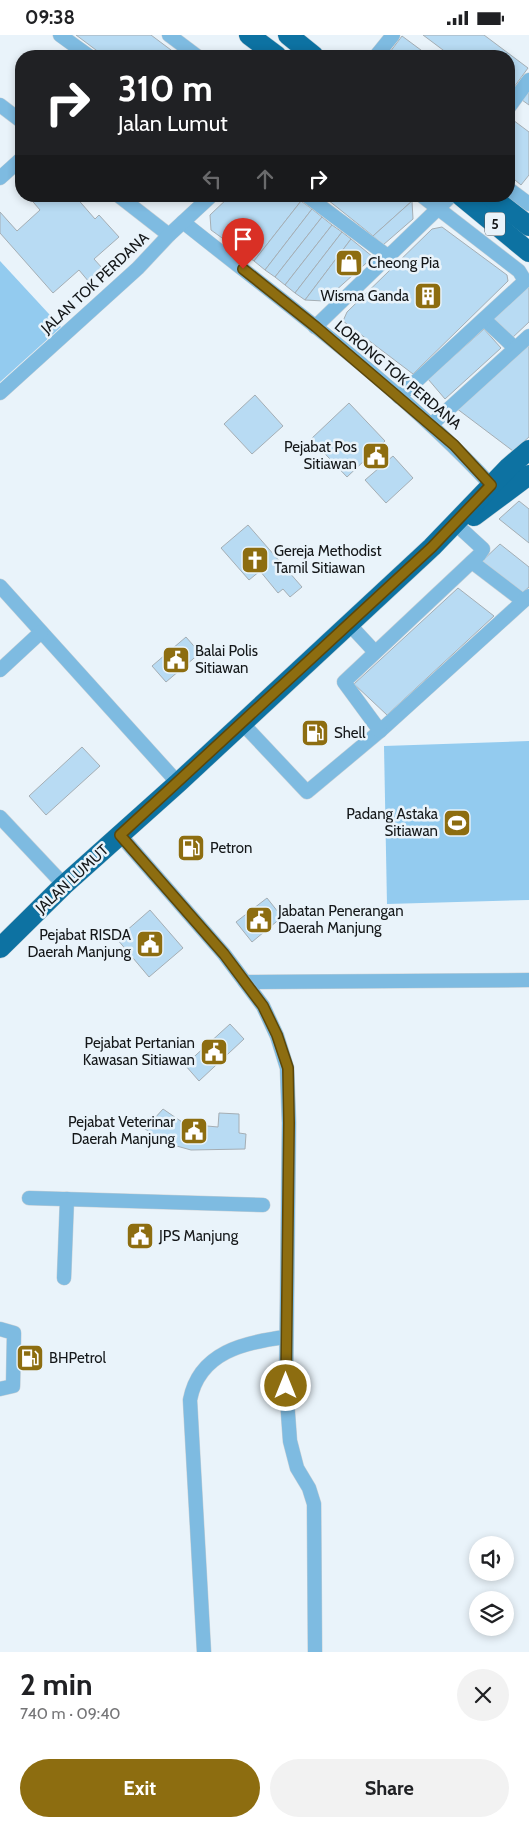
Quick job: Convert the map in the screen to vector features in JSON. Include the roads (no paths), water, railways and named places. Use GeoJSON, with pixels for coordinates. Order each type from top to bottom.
{"type":"FeatureCollection","features":[{"type":"Feature","properties":{"kind":"highway"},"geometry":{"type":"LineString","coordinates":[[249,35],[268,50]]}},
{"type":"Feature","properties":{"kind":"highway"},"geometry":{"type":"LineString","coordinates":[[289,35],[307,50]]}},
{"type":"Feature","properties":{"kind":"highway","name":"5"},"geometry":{"type":"LineString","coordinates":[[468,202],[529,252]]}},
{"type":"Feature","properties":{"kind":"highway","name":"5"},"geometry":{"type":"LineString","coordinates":[[502,202],[527,215]]}},
{"type":"Feature","properties":{"kind":"highway","name":"JALAN LUMUT"},"geometry":{"type":"LineString","coordinates":[[0,948],[64,885],[178,783],[432,547],[491,485],[529,450]]}},
{"type":"Feature","properties":{"kind":"highway","name":"JALAN LUMUT"},"geometry":{"type":"LineString","coordinates":[[432,547],[527,481]]}},
{"type":"Feature","properties":{"kind":"street"},"geometry":{"type":"LineString","coordinates":[[60,35],[80,50]]}},
{"type":"Feature","properties":{"kind":"street"},"geometry":{"type":"LineString","coordinates":[[169,35],[190,50]]}},
{"type":"Feature","properties":{"kind":"street"},"geometry":{"type":"LineString","coordinates":[[381,50],[393,35]]}},
{"type":"Feature","properties":{"kind":"street"},"geometry":{"type":"LineString","coordinates":[[515,99],[529,80]]}},
{"type":"Feature","properties":{"kind":"street"},"geometry":{"type":"LineString","coordinates":[[0,105],[15,116]]}},
{"type":"Feature","properties":{"kind":"street"},"geometry":{"type":"LineString","coordinates":[[0,179],[15,165]]}},
{"type":"Feature","properties":{"kind":"street"},"geometry":{"type":"LineString","coordinates":[[515,198],[527,215]]}},
{"type":"Feature","properties":{"kind":"street"},"geometry":{"type":"LineString","coordinates":[[127,202],[169,235]]}},
{"type":"Feature","properties":{"kind":"street","name":"JALAN TOK PERDANA"},"geometry":{"type":"LineString","coordinates":[[0,393],[138,268],[169,235],[205,202]]}},
{"type":"Feature","properties":{"kind":"street"},"geometry":{"type":"LineString","coordinates":[[315,202],[389,257]]}},
{"type":"Feature","properties":{"kind":"street"},"geometry":{"type":"LineString","coordinates":[[398,397],[525,281],[519,271],[429,202]]}},
{"type":"Feature","properties":{"kind":"street"},"geometry":{"type":"LineString","coordinates":[[316,327],[445,202]]}},
{"type":"Feature","properties":{"kind":"street","name":"LORONG TOK PERDANA"},"geometry":{"type":"LineString","coordinates":[[183,222],[316,327],[431,425],[454,445],[491,485]]}},
{"type":"Feature","properties":{"kind":"street"},"geometry":{"type":"LineString","coordinates":[[484,319],[515,348]]}},
{"type":"Feature","properties":{"kind":"street"},"geometry":{"type":"LineString","coordinates":[[431,425],[529,335]]}},
{"type":"Feature","properties":{"kind":"street"},"geometry":{"type":"LineString","coordinates":[[380,731],[344,682],[472,562],[483,549],[459,527]]}},
{"type":"Feature","properties":{"kind":"street"},"geometry":{"type":"LineString","coordinates":[[242,723],[307,792],[380,731],[526,598],[472,562]]}},
{"type":"Feature","properties":{"kind":"street"},"geometry":{"type":"LineString","coordinates":[[0,586],[178,783]]}},
{"type":"Feature","properties":{"kind":"street"},"geometry":{"type":"LineString","coordinates":[[349,625],[375,652]]}},
{"type":"Feature","properties":{"kind":"street"},"geometry":{"type":"LineString","coordinates":[[0,670],[42,632]]}},
{"type":"Feature","properties":{"kind":"street"},"geometry":{"type":"LineString","coordinates":[[0,817],[64,885]]}},
{"type":"Feature","properties":{"kind":"street"},"geometry":{"type":"LineString","coordinates":[[120,835],[224,954],[263,1006],[277,1035],[288,1068],[286,1386],[290,1441],[297,1468],[309,1488],[314,1504],[314,1652]]}},
{"type":"Feature","properties":{"kind":"street"},"geometry":{"type":"LineString","coordinates":[[245,982],[529,980]]}},
{"type":"Feature","properties":{"kind":"street"},"geometry":{"type":"LineString","coordinates":[[29,1198],[263,1205]]}},
{"type":"Feature","properties":{"kind":"street"},"geometry":{"type":"LineString","coordinates":[[64,1277],[66,1199]]}},
{"type":"Feature","properties":{"kind":"street"},"geometry":{"type":"LineString","coordinates":[[0,1329],[14,1333],[13,1386],[0,1389]]}},
{"type":"Feature","properties":{"kind":"street"},"geometry":{"type":"LineString","coordinates":[[204,1652],[190,1400],[193,1386],[196,1379],[224,1353],[257,1341],[286,1337]]}},
{"type":"Feature","properties":{"kind":"place","name":"Cheong Pia"},"geometry":{"type":"Point","coordinates":[349,263]}},
{"type":"Feature","properties":{"kind":"place","name":"Wisma Ganda"},"geometry":{"type":"Point","coordinates":[428,296]}},
{"type":"Feature","properties":{"kind":"place","name":"Pejabat Pos Sitiawan"},"geometry":{"type":"Point","coordinates":[376,456]}},
{"type":"Feature","properties":{"kind":"place","name":"Gereja Methodist Tamil Sitiawan"},"geometry":{"type":"Point","coordinates":[255,560]}},
{"type":"Feature","properties":{"kind":"place","name":"Balai Polis Sitiawan"},"geometry":{"type":"Point","coordinates":[176,660]}},
{"type":"Feature","properties":{"kind":"place","name":"Shell"},"geometry":{"type":"Point","coordinates":[315,733]}},
{"type":"Feature","properties":{"kind":"place","name":"Padang Astaka Sitiawan"},"geometry":{"type":"Point","coordinates":[457,823]}},
{"type":"Feature","properties":{"kind":"place","name":"Petron"},"geometry":{"type":"Point","coordinates":[191,848]}},
{"type":"Feature","properties":{"kind":"place","name":"Jabatan Penerangan Daerah Manjung"},"geometry":{"type":"Point","coordinates":[259,920]}},
{"type":"Feature","properties":{"kind":"place","name":"Pejabat RISDA Daerah Manjung"},"geometry":{"type":"Point","coordinates":[150,944]}},
{"type":"Feature","properties":{"kind":"place","name":"Pejabat Pertanian Kawasan Sitiawan"},"geometry":{"type":"Point","coordinates":[214,1052]}},
{"type":"Feature","properties":{"kind":"place","name":"Pejabat Veterinar Daerah Manjung"},"geometry":{"type":"Point","coordinates":[194,1131]}},
{"type":"Feature","properties":{"kind":"place","name":"JPS Manjung"},"geometry":{"type":"Point","coordinates":[140,1236]}},
{"type":"Feature","properties":{"kind":"place","name":"BHPetrol"},"geometry":{"type":"Point","coordinates":[30,1358]}}]}
